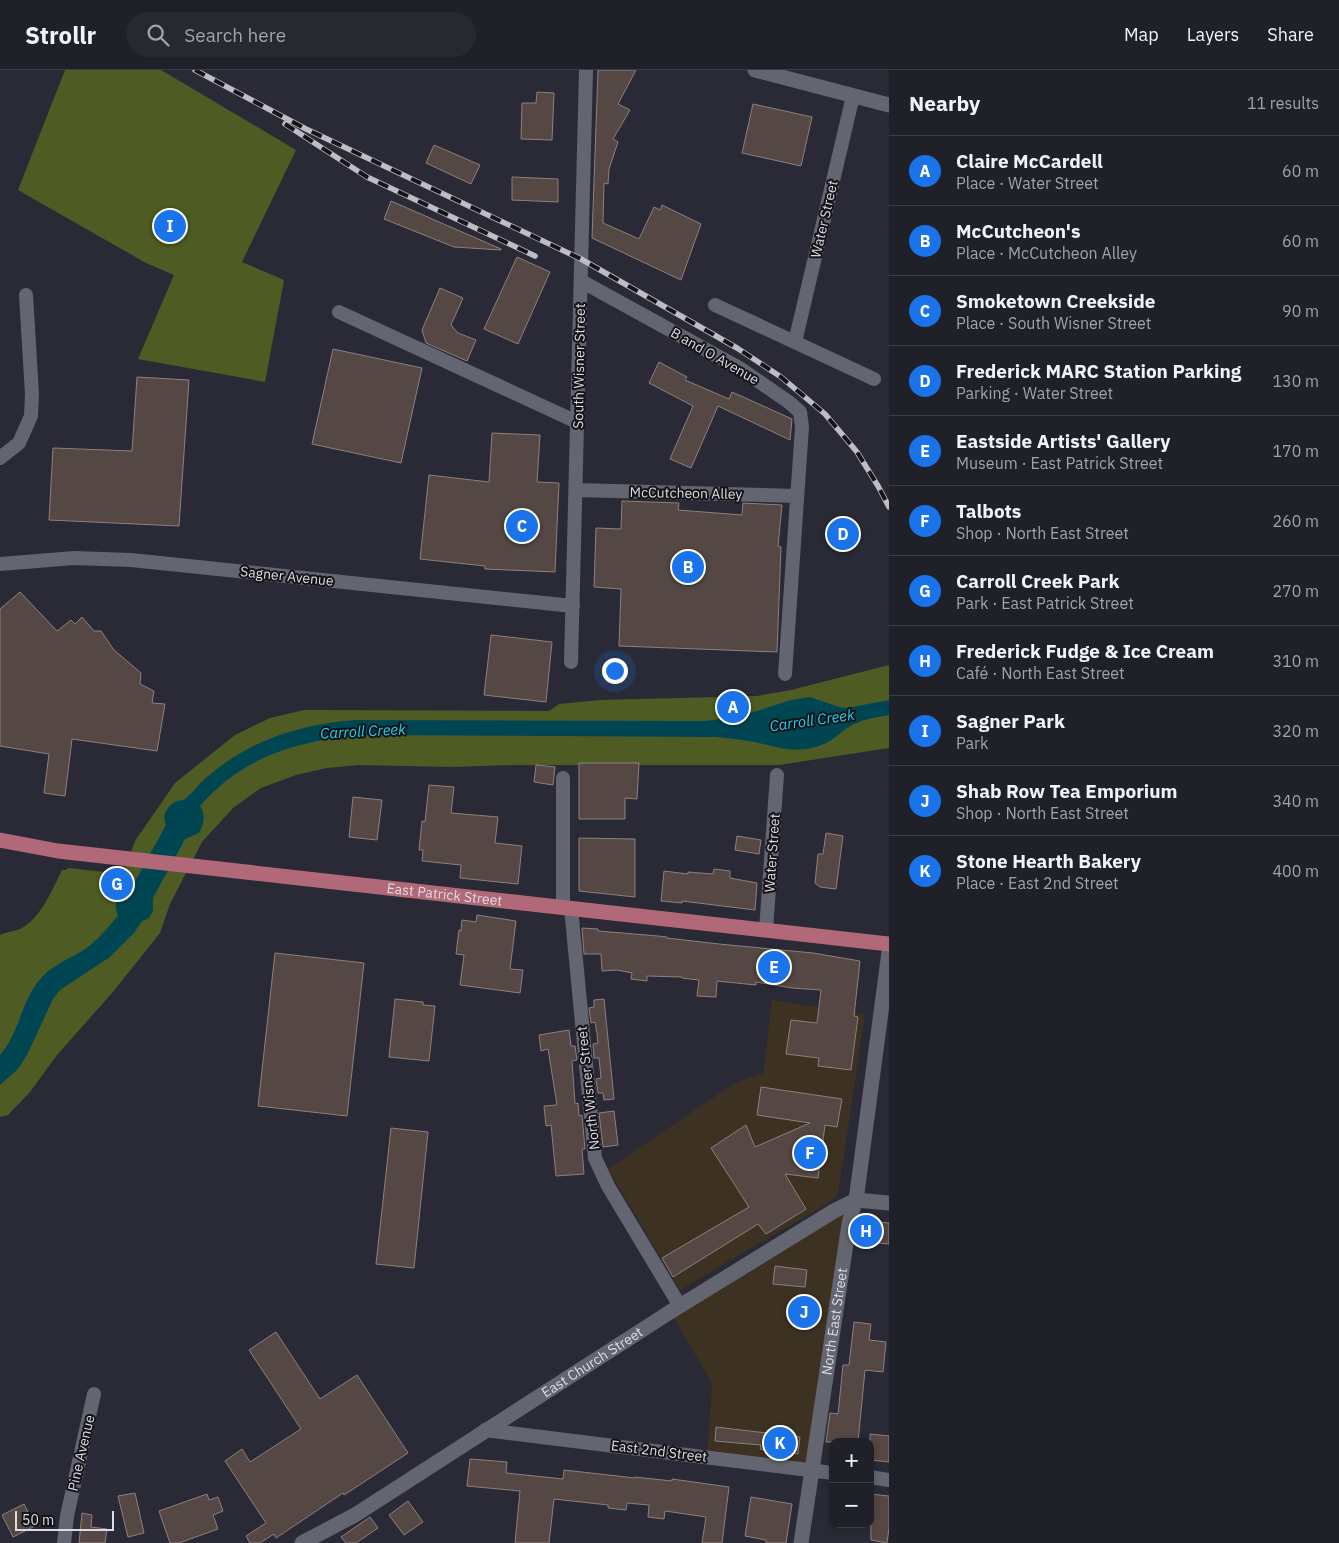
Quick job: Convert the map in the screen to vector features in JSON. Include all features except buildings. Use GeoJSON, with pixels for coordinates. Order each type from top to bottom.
{"type":"FeatureCollection","features":[{"type":"Feature","properties":{"kind":"main road"},"geometry":{"type":"LineString","coordinates":[[755,70],[889,106]]}},
{"type":"Feature","properties":{"kind":"main road","name":"East Patrick Street"},"geometry":{"type":"LineString","coordinates":[[0,840],[47,850],[889,944]]}},
{"type":"Feature","properties":{"kind":"main road","name":"North East Street"},"geometry":{"type":"LineString","coordinates":[[801,1543],[849,1224],[856,1200],[889,952]]}},
{"type":"Feature","properties":{"kind":"main road"},"geometry":{"type":"LineString","coordinates":[[856,1200],[889,1203]]}},
{"type":"Feature","properties":{"kind":"main road","name":"East Church Street"},"geometry":{"type":"LineString","coordinates":[[302,1543],[323,1538],[355,1514],[680,1306],[834,1211],[856,1200]]}},
{"type":"Feature","properties":{"kind":"street","name":"South Wisner Street"},"geometry":{"type":"LineString","coordinates":[[572,662],[586,70]]}},
{"type":"Feature","properties":{"kind":"street","name":"Water Street"},"geometry":{"type":"LineString","coordinates":[[795,342],[853,96]]}},
{"type":"Feature","properties":{"kind":"street","name":"B and O Avenue"},"geometry":{"type":"LineString","coordinates":[[581,282],[741,368],[800,412],[802,427],[797,496]]}},
{"type":"Feature","properties":{"kind":"street"},"geometry":{"type":"LineString","coordinates":[[0,458],[19,443],[31,416],[32,394],[26,295]]}},
{"type":"Feature","properties":{"kind":"street"},"geometry":{"type":"LineString","coordinates":[[715,305],[874,379]]}},
{"type":"Feature","properties":{"kind":"street"},"geometry":{"type":"LineString","coordinates":[[339,312],[577,422]]}},
{"type":"Feature","properties":{"kind":"street","name":"McCutcheon Alley"},"geometry":{"type":"LineString","coordinates":[[576,490],[797,496]]}},
{"type":"Feature","properties":{"kind":"street"},"geometry":{"type":"LineString","coordinates":[[785,674],[797,496]]}},
{"type":"Feature","properties":{"kind":"street","name":"Sagner Avenue"},"geometry":{"type":"LineString","coordinates":[[0,564],[74,558],[131,560],[573,606]]}},
{"type":"Feature","properties":{"kind":"street","name":"Water Street"},"geometry":{"type":"LineString","coordinates":[[766,930],[777,775]]}},
{"type":"Feature","properties":{"kind":"street"},"geometry":{"type":"LineString","coordinates":[[563,778],[567,908]]}},
{"type":"Feature","properties":{"kind":"street","name":"North Wisner Street"},"geometry":{"type":"LineString","coordinates":[[567,908],[595,1158],[680,1306]]}},
{"type":"Feature","properties":{"kind":"street","name":"Pine Avenue"},"geometry":{"type":"LineString","coordinates":[[64,1543],[67,1516],[94,1394]]}},
{"type":"Feature","properties":{"kind":"street","name":"East 2nd Street"},"geometry":{"type":"LineString","coordinates":[[485,1430],[829,1472]]}},
{"type":"Feature","properties":{"kind":"street"},"geometry":{"type":"LineString","coordinates":[[874,1478],[889,1480]]}},
{"type":"Feature","properties":{"kind":"shaded area"},"geometry":{"type":"Polygon","coordinates":[[[772,1000],[865,1014],[838,1195],[825,1205],[680,1290],[608,1169],[736,1082],[763,1073],[772,1000]]]}},
{"type":"Feature","properties":{"kind":"shaded area"},"geometry":{"type":"Polygon","coordinates":[[[856,1200],[812,1470],[707,1457],[712,1383],[670,1312],[856,1200]]]}},
{"type":"Feature","properties":{"kind":"green space"},"geometry":{"type":"Polygon","coordinates":[[[65,70],[161,70],[296,150],[242,262],[284,280],[265,382],[138,359],[174,275],[146,263],[18,190],[65,70]]]}},
{"type":"Feature","properties":{"kind":"green space"},"geometry":{"type":"Polygon","coordinates":[[[889,665],[889,748],[779,765],[513,765],[452,767],[359,765],[327,768],[296,775],[261,788],[233,808],[202,842],[170,904],[160,933],[112,993],[57,1055],[30,1092],[8,1115],[0,1117],[0,935],[22,928],[35,917],[46,902],[62,870],[68,868],[123,874],[135,841],[175,783],[235,735],[270,718],[304,710],[549,711],[559,704],[600,700],[757,696],[791,690],[889,665]]]}},
{"type":"Feature","properties":{"kind":"water","name":"Carroll Creek"},"geometry":{"type":"Polygon","coordinates":[[[810,697],[847,708],[889,700],[889,715],[858,722],[828,742],[813,748],[795,750],[745,740],[715,737],[357,735],[312,742],[271,755],[252,764],[234,775],[200,806],[204,816],[201,829],[199,833],[185,839],[153,898],[153,911],[149,918],[142,921],[134,933],[110,957],[60,990],[53,999],[28,1053],[18,1069],[0,1085],[0,1055],[12,1037],[29,995],[42,977],[51,969],[92,944],[118,916],[117,896],[127,886],[133,885],[166,825],[164,818],[167,809],[175,802],[185,799],[204,779],[223,764],[258,744],[294,730],[354,720],[705,721],[738,717],[791,700],[810,697]]]}},
{"type":"Feature","properties":{"kind":"railway"},"geometry":{"type":"LineString","coordinates":[[195,70],[306,129],[581,259],[737,348],[781,377],[825,414],[857,452],[889,507]]}},
{"type":"Feature","properties":{"kind":"railway"},"geometry":{"type":"LineString","coordinates":[[285,124],[367,177],[535,256]]}},
{"type":"Feature","properties":{"kind":"place","name":"Sagner Park"},"geometry":{"type":"Point","coordinates":[170,226]}},
{"type":"Feature","properties":{"kind":"place","name":"Smoketown Creekside"},"geometry":{"type":"Point","coordinates":[522,526]}},
{"type":"Feature","properties":{"kind":"place","name":"Frederick MARC Station Parking"},"geometry":{"type":"Point","coordinates":[843,534]}},
{"type":"Feature","properties":{"kind":"place","name":"McCutcheon's"},"geometry":{"type":"Point","coordinates":[688,567]}},
{"type":"Feature","properties":{"kind":"place","name":"Claire McCardell"},"geometry":{"type":"Point","coordinates":[733,707]}},
{"type":"Feature","properties":{"kind":"place","name":"Carroll Creek Park"},"geometry":{"type":"Point","coordinates":[117,884]}},
{"type":"Feature","properties":{"kind":"place","name":"Eastside Artists' Gallery"},"geometry":{"type":"Point","coordinates":[774,967]}},
{"type":"Feature","properties":{"kind":"place","name":"Talbots"},"geometry":{"type":"Point","coordinates":[810,1153]}},
{"type":"Feature","properties":{"kind":"place","name":"Frederick Fudge & Ice Cream"},"geometry":{"type":"Point","coordinates":[866,1231]}},
{"type":"Feature","properties":{"kind":"place","name":"Shab Row Tea Emporium"},"geometry":{"type":"Point","coordinates":[804,1312]}},
{"type":"Feature","properties":{"kind":"place","name":"Stone Hearth Bakery"},"geometry":{"type":"Point","coordinates":[780,1443]}}]}
